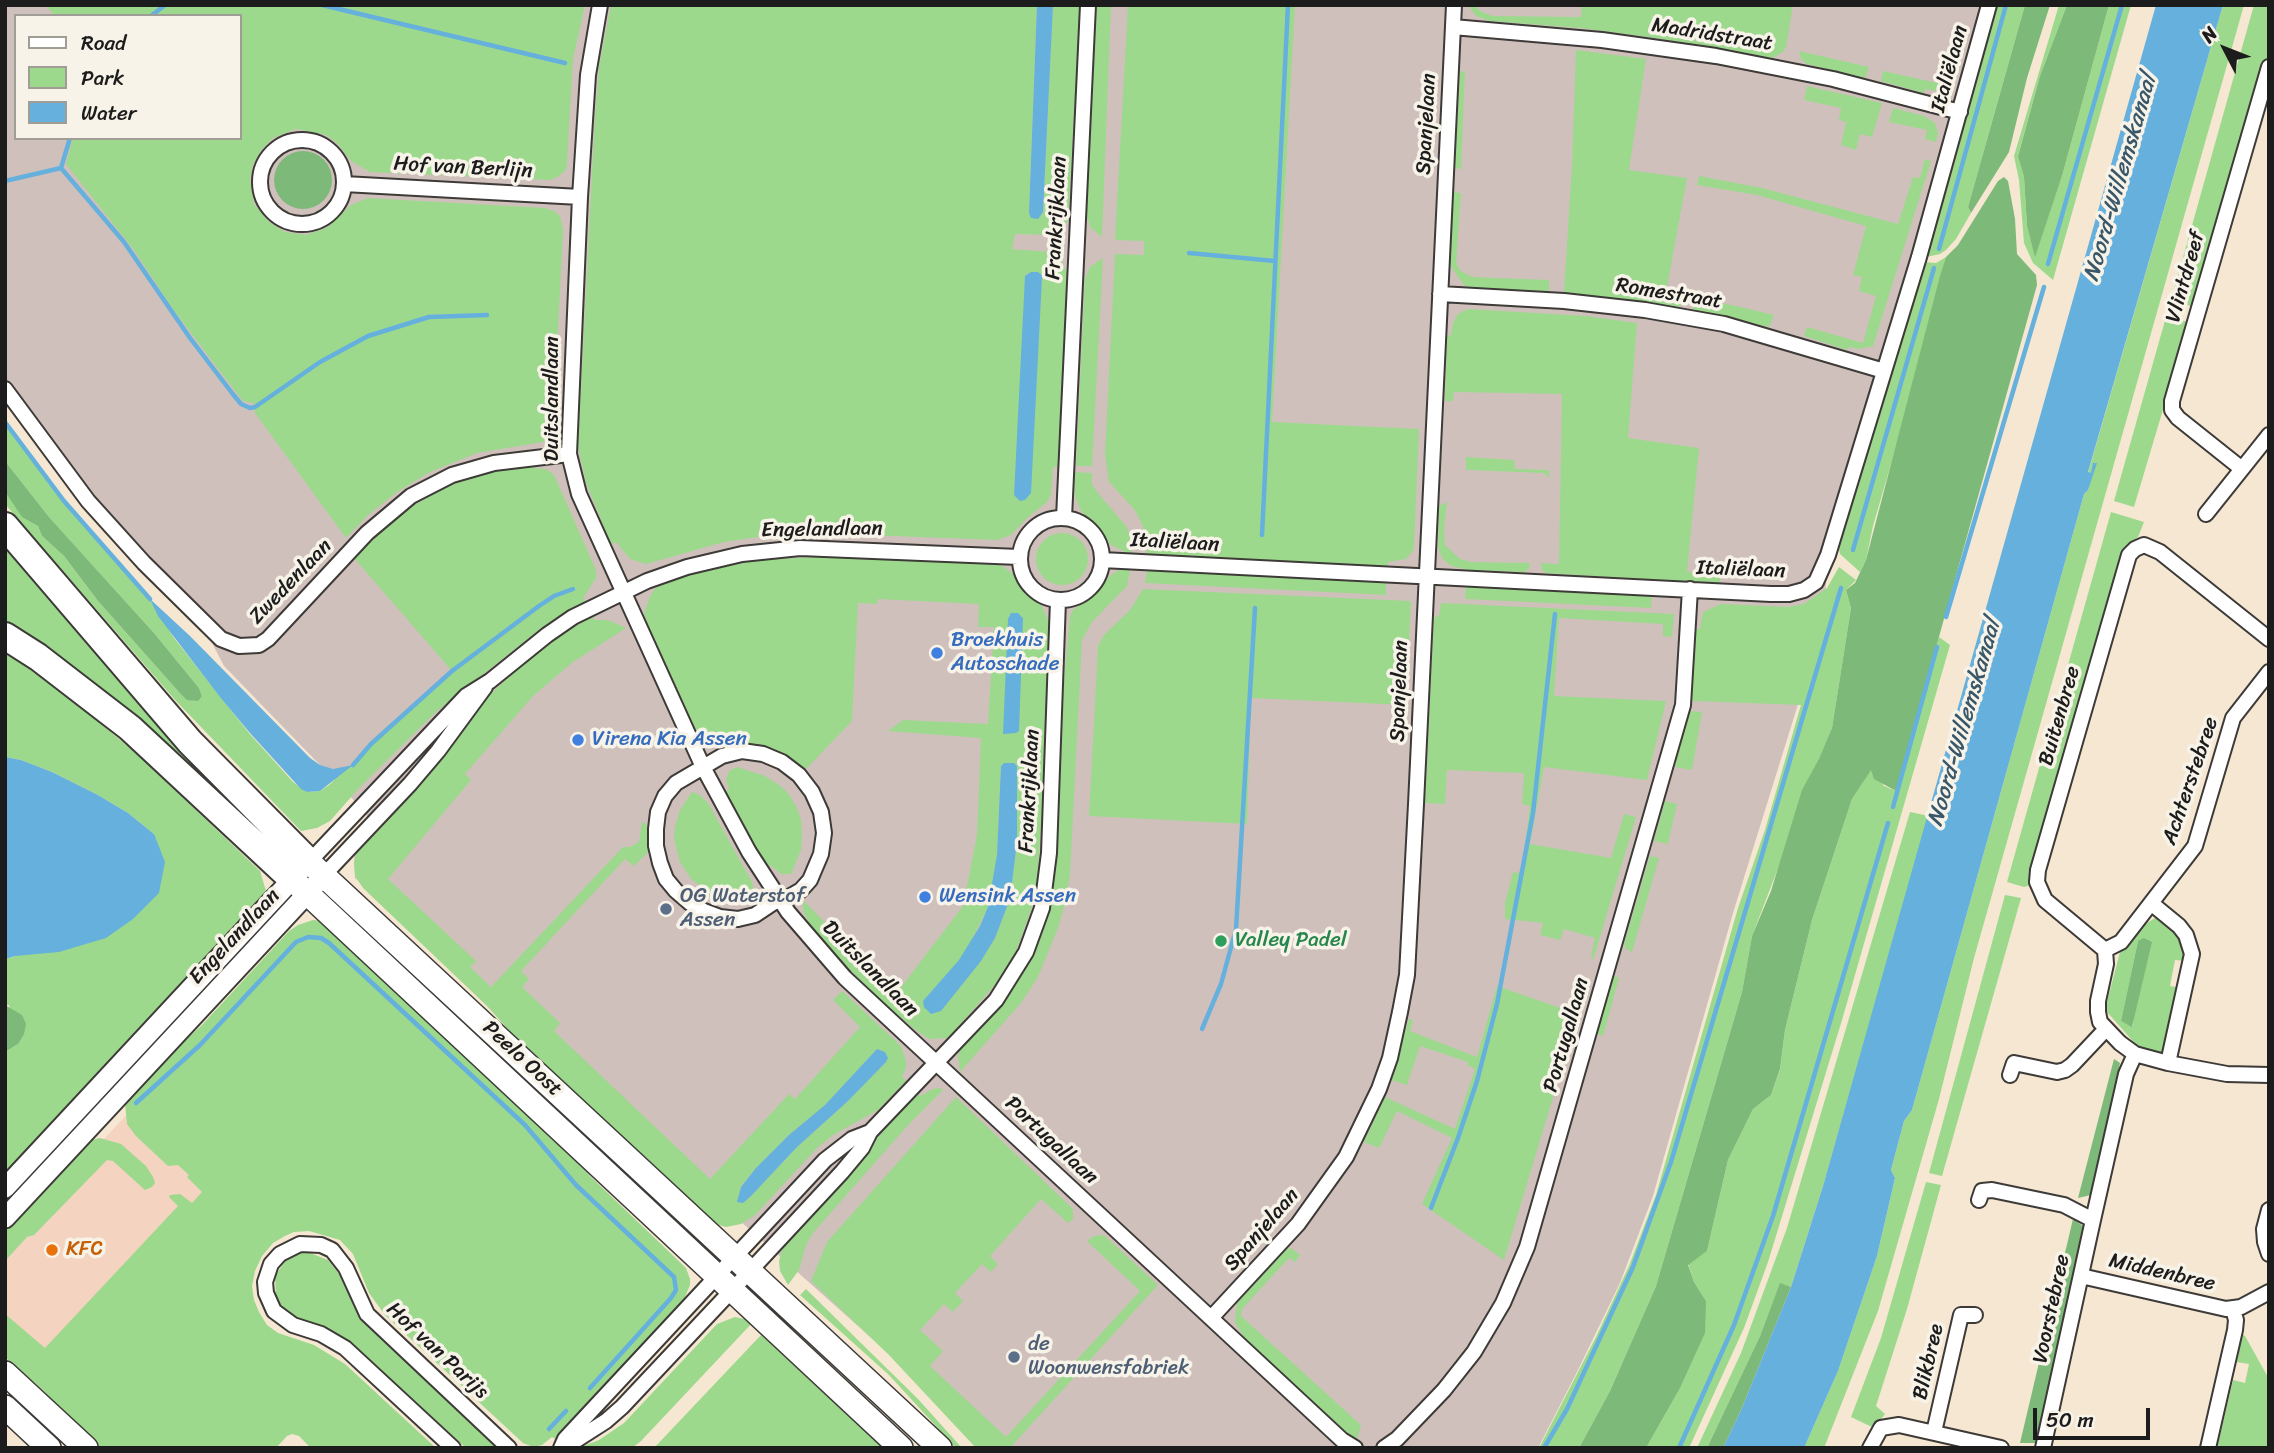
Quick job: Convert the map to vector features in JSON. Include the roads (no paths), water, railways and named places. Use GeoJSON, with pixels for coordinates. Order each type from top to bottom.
{"type":"FeatureCollection","features":[{"type":"Feature","properties":{"kind":"highway"},"geometry":{"type":"LineString","coordinates":[[5,526],[308,877]]}},
{"type":"Feature","properties":{"kind":"highway"},"geometry":{"type":"LineString","coordinates":[[5,636],[65,676],[308,877]]}},
{"type":"Feature","properties":{"kind":"main road","name":"Engelandlaan"},"geometry":{"type":"LineString","coordinates":[[5,1188],[308,877]]}},
{"type":"Feature","properties":{"kind":"main road","name":"Engelandlaan"},"geometry":{"type":"LineString","coordinates":[[5,1218],[308,877]]}},
{"type":"Feature","properties":{"kind":"main road","name":"Peelo Oost"},"geometry":{"type":"LineString","coordinates":[[308,877],[743,1264],[940,1448]]}},
{"type":"Feature","properties":{"kind":"main road","name":"Peelo Oost"},"geometry":{"type":"LineString","coordinates":[[308,877],[723,1282],[901,1448]]}},
{"type":"Feature","properties":{"kind":"main road"},"geometry":{"type":"LineString","coordinates":[[5,1373],[86,1448]]}},
{"type":"Feature","properties":{"kind":"main road"},"geometry":{"type":"LineString","coordinates":[[5,1407],[49,1448]]}},
{"type":"Feature","properties":{"kind":"street","name":"Duitslandlaan"},"geometry":{"type":"LineString","coordinates":[[600,5],[588,75],[580,197],[569,454],[579,494],[703,767],[749,852],[794,920],[845,978],[935,1062]]}},
{"type":"Feature","properties":{"kind":"street","name":"Frankrijklaan"},"geometry":{"type":"LineString","coordinates":[[1064,517],[1087,5]]}},
{"type":"Feature","properties":{"kind":"street","name":"Spanjelaan"},"geometry":{"type":"LineString","coordinates":[[1211,1318],[1298,1224],[1332,1179],[1362,1128],[1390,1058],[1407,975],[1454,5]]}},
{"type":"Feature","properties":{"kind":"street","name":"Italiëlaan"},"geometry":{"type":"LineString","coordinates":[[1102,561],[1789,594],[1804,590],[1816,582],[1828,555],[1885,371],[1989,5]]}},
{"type":"Feature","properties":{"kind":"street","name":"Madridstraat"},"geometry":{"type":"LineString","coordinates":[[1453,27],[1602,40],[1716,56],[1833,79],[1960,112]]}},
{"type":"Feature","properties":{"kind":"street","name":"Vlintdreef"},"geometry":{"type":"LineString","coordinates":[[2242,469],[2178,418],[2172,410],[2172,401],[2269,67]]}},
{"type":"Feature","properties":{"kind":"street"},"geometry":{"type":"LineString","coordinates":[[296,140],[309,140],[322,144],[332,152],[340,163],[344,184],[337,205],[327,216],[314,223],[299,224],[285,221],[272,212],[264,201],[260,174],[272,151],[296,140]]}},
{"type":"Feature","properties":{"kind":"street","name":"Hof van Berlijn"},"geometry":{"type":"LineString","coordinates":[[344,184],[580,197]]}},
{"type":"Feature","properties":{"kind":"street","name":"Romestraat"},"geometry":{"type":"LineString","coordinates":[[1440,294],[1564,301],[1724,324],[1885,371]]}},
{"type":"Feature","properties":{"kind":"street","name":"Zwedenlaan"},"geometry":{"type":"LineString","coordinates":[[5,389],[88,501],[144,563],[221,639],[239,646],[259,645],[268,639],[352,548],[411,496],[452,475],[494,463],[569,454]]}},
{"type":"Feature","properties":{"kind":"street"},"geometry":{"type":"LineString","coordinates":[[2206,514],[2269,435]]}},
{"type":"Feature","properties":{"kind":"street"},"geometry":{"type":"LineString","coordinates":[[1064,517],[1084,524],[1092,531],[1098,540],[1102,561],[1096,581],[1088,590],[1069,599],[1058,600],[1048,598],[1030,587],[1024,578],[1019,557],[1029,532],[1039,524],[1064,517]]}},
{"type":"Feature","properties":{"kind":"street","name":"Buitenbree"},"geometry":{"type":"LineString","coordinates":[[2105,950],[2045,900],[2037,882],[2129,555],[2144,545],[2160,552],[2269,639]]}},
{"type":"Feature","properties":{"kind":"street","name":"Engelandlaan"},"geometry":{"type":"LineString","coordinates":[[308,877],[450,711],[564,623],[592,606],[687,567],[769,550],[800,548],[1019,557]]}},
{"type":"Feature","properties":{"kind":"street","name":"Portugallaan"},"geometry":{"type":"LineString","coordinates":[[1384,1448],[1397,1439],[1469,1359],[1503,1303],[1527,1247],[1683,705],[1690,589]]}},
{"type":"Feature","properties":{"kind":"street","name":"Frankrijklaan"},"geometry":{"type":"LineString","coordinates":[[743,1264],[842,1172],[862,1148],[870,1132],[996,1000],[1026,952],[1042,908],[1049,853],[1058,600]]}},
{"type":"Feature","properties":{"kind":"street","name":"Achterstebree"},"geometry":{"type":"LineString","coordinates":[[2105,950],[2121,942],[2195,846],[2233,718],[2269,672]]}},
{"type":"Feature","properties":{"kind":"street","name":"Engelandlaan"},"geometry":{"type":"LineString","coordinates":[[308,877],[431,759],[490,681]]}},
{"type":"Feature","properties":{"kind":"street"},"geometry":{"type":"LineString","coordinates":[[732,752],[754,752],[782,762],[799,775],[812,792],[821,812],[824,833],[821,854],[810,880],[801,890],[748,918],[720,917],[690,903],[666,878],[656,846],[658,812],[671,788],[703,767],[732,752]]}},
{"type":"Feature","properties":{"kind":"street"},"geometry":{"type":"LineString","coordinates":[[2151,903],[2179,926],[2186,935],[2192,954],[2168,1063]]}},
{"type":"Feature","properties":{"kind":"street"},"geometry":{"type":"LineString","coordinates":[[2105,950],[2106,964],[2098,1001],[2100,1021],[2106,1030],[2135,1054],[2227,1074],[2269,1075]]}},
{"type":"Feature","properties":{"kind":"street"},"geometry":{"type":"LineString","coordinates":[[2010,1075],[2014,1063],[2057,1072],[2065,1070],[2106,1030]]}},
{"type":"Feature","properties":{"kind":"street","name":"Voorstebree"},"geometry":{"type":"LineString","coordinates":[[2043,1448],[2126,1074],[2135,1054]]}},
{"type":"Feature","properties":{"kind":"street","name":"Portugallaan"},"geometry":{"type":"LineString","coordinates":[[935,1062],[1342,1440],[1355,1448]]}},
{"type":"Feature","properties":{"kind":"street","name":"Frankrijklaan"},"geometry":{"type":"LineString","coordinates":[[743,1264],[825,1160],[852,1139],[870,1132]]}},
{"type":"Feature","properties":{"kind":"street"},"geometry":{"type":"LineString","coordinates":[[1979,1200],[1982,1191],[1992,1190],[2064,1205],[2093,1220]]}},
{"type":"Feature","properties":{"kind":"street"},"geometry":{"type":"LineString","coordinates":[[2269,1210],[2264,1229],[2264,1242],[2269,1254]]}},
{"type":"Feature","properties":{"kind":"street","name":"Hof van Parijs"},"geometry":{"type":"LineString","coordinates":[[453,1448],[345,1348],[321,1334],[293,1325],[274,1311],[266,1293],[265,1282],[271,1264],[280,1254],[300,1244],[321,1245],[332,1250],[346,1268],[367,1314],[509,1448]]}},
{"type":"Feature","properties":{"kind":"street"},"geometry":{"type":"LineString","coordinates":[[563,1448],[565,1438],[743,1264]]}},
{"type":"Feature","properties":{"kind":"street"},"geometry":{"type":"LineString","coordinates":[[563,1448],[606,1421],[622,1407],[723,1282],[743,1264]]}},
{"type":"Feature","properties":{"kind":"street","name":"Middenbree"},"geometry":{"type":"LineString","coordinates":[[2081,1276],[2216,1308],[2233,1309],[2269,1292]]}},
{"type":"Feature","properties":{"kind":"street","name":"Middenbree"},"geometry":{"type":"LineString","coordinates":[[2208,1448],[2235,1330],[2233,1309]]}},
{"type":"Feature","properties":{"kind":"street","name":"Blikbree"},"geometry":{"type":"LineString","coordinates":[[1934,1432],[1961,1315],[1976,1315]]}},
{"type":"Feature","properties":{"kind":"street","name":"Blikbree"},"geometry":{"type":"LineString","coordinates":[[1870,1448],[1878,1431],[1890,1425],[2001,1448]]}},
{"type":"Feature","properties":{"kind":"water"},"geometry":{"type":"Polygon","coordinates":[[[1037,5],[1053,5],[1043,212],[1038,219],[1031,218],[1029,213],[1037,5]]]}},
{"type":"Feature","properties":{"kind":"water","name":"Noord-Willemskanaal"},"geometry":{"type":"Polygon","coordinates":[[[2156,5],[2223,5],[2088,472],[2091,473],[2093,463],[2097,463],[2088,490],[2084,494],[1912,1110],[1904,1121],[1891,1170],[1895,1178],[1877,1256],[1838,1371],[1804,1448],[1723,1448],[1791,1287],[1823,1186],[2156,5]]]}},
{"type":"Feature","properties":{"kind":"water"},"geometry":{"type":"Polygon","coordinates":[[[1038,272],[1042,278],[1031,493],[1025,500],[1020,501],[1014,495],[1025,276],[1038,272]]]}},
{"type":"Feature","properties":{"kind":"water"},"geometry":{"type":"Polygon","coordinates":[[[150,599],[310,758],[333,769],[353,765],[320,791],[307,792],[301,789],[220,697],[158,616],[150,599]]]}},
{"type":"Feature","properties":{"kind":"water"},"geometry":{"type":"Polygon","coordinates":[[[1011,613],[1018,613],[1023,618],[1019,731],[1003,734],[1008,619],[1011,613]]]}},
{"type":"Feature","properties":{"kind":"water"},"geometry":{"type":"Polygon","coordinates":[[[5,757],[52,772],[98,795],[128,813],[154,834],[165,862],[159,893],[133,919],[106,938],[59,952],[5,959],[5,757]]]}},
{"type":"Feature","properties":{"kind":"water"},"geometry":{"type":"Polygon","coordinates":[[[1004,763],[1014,763],[1017,766],[1017,842],[1010,899],[995,938],[981,961],[941,1011],[931,1014],[924,1007],[923,1001],[959,960],[980,926],[988,907],[997,855],[1001,766],[1004,763]]]}},
{"type":"Feature","properties":{"kind":"water"},"geometry":{"type":"Polygon","coordinates":[[[877,1049],[885,1052],[888,1058],[886,1062],[797,1147],[751,1196],[743,1203],[737,1202],[741,1187],[756,1168],[789,1135],[825,1105],[877,1049]]]}},
{"type":"Feature","properties":{"kind":"waterway"},"geometry":{"type":"LineString","coordinates":[[154,14],[165,5]]}},
{"type":"Feature","properties":{"kind":"waterway"},"geometry":{"type":"LineString","coordinates":[[322,5],[565,63]]}},
{"type":"Feature","properties":{"kind":"waterway"},"geometry":{"type":"LineString","coordinates":[[1262,535],[1288,5]]}},
{"type":"Feature","properties":{"kind":"waterway"},"geometry":{"type":"LineString","coordinates":[[1939,249],[2006,5]]}},
{"type":"Feature","properties":{"kind":"waterway"},"geometry":{"type":"LineString","coordinates":[[2048,264],[2122,5]]}},
{"type":"Feature","properties":{"kind":"waterway"},"geometry":{"type":"LineString","coordinates":[[5,181],[61,168],[69,140]]}},
{"type":"Feature","properties":{"kind":"waterway"},"geometry":{"type":"LineString","coordinates":[[61,168],[124,242],[190,338],[232,393],[241,404],[250,408],[320,362],[368,336],[429,317],[487,315]]}},
{"type":"Feature","properties":{"kind":"waterway"},"geometry":{"type":"LineString","coordinates":[[1189,253],[1275,261]]}},
{"type":"Feature","properties":{"kind":"waterway"},"geometry":{"type":"LineString","coordinates":[[1853,550],[1934,268]]}},
{"type":"Feature","properties":{"kind":"waterway"},"geometry":{"type":"LineString","coordinates":[[1946,617],[2044,287]]}},
{"type":"Feature","properties":{"kind":"waterway"},"geometry":{"type":"LineString","coordinates":[[5,422],[64,501],[150,599]]}},
{"type":"Feature","properties":{"kind":"waterway"},"geometry":{"type":"LineString","coordinates":[[1544,1448],[1567,1409],[1633,1267],[1671,1162],[1841,588]]}},
{"type":"Feature","properties":{"kind":"waterway"},"geometry":{"type":"LineString","coordinates":[[353,765],[371,744],[452,671],[539,606],[554,596],[573,589]]}},
{"type":"Feature","properties":{"kind":"waterway"},"geometry":{"type":"LineString","coordinates":[[1202,1029],[1221,984],[1236,929],[1255,608]]}},
{"type":"Feature","properties":{"kind":"waterway"},"geometry":{"type":"LineString","coordinates":[[1431,1208],[1477,1081],[1497,1004],[1533,813],[1555,614]]}},
{"type":"Feature","properties":{"kind":"waterway"},"geometry":{"type":"LineString","coordinates":[[1893,807],[1937,647]]}},
{"type":"Feature","properties":{"kind":"waterway"},"geometry":{"type":"LineString","coordinates":[[1679,1448],[1734,1325],[1773,1216],[1888,823]]}},
{"type":"Feature","properties":{"kind":"waterway"},"geometry":{"type":"LineString","coordinates":[[136,1103],[200,1045],[296,942],[308,937],[321,938],[329,943],[525,1125],[576,1185],[674,1277],[676,1290],[671,1298],[590,1388]]}},
{"type":"Feature","properties":{"kind":"waterway"},"geometry":{"type":"LineString","coordinates":[[549,1429],[566,1411]]}},
{"type":"Feature","properties":{"kind":"place","name":"Broekhuis Autoschade"},"geometry":{"type":"Point","coordinates":[937,653]}},
{"type":"Feature","properties":{"kind":"place","name":"Virena Kia Assen"},"geometry":{"type":"Point","coordinates":[578,740]}},
{"type":"Feature","properties":{"kind":"place","name":"Wensink Assen"},"geometry":{"type":"Point","coordinates":[925,897]}},
{"type":"Feature","properties":{"kind":"place","name":"OG Waterstof Assen"},"geometry":{"type":"Point","coordinates":[666,909]}},
{"type":"Feature","properties":{"kind":"place","name":"Valley Padel"},"geometry":{"type":"Point","coordinates":[1221,941]}},
{"type":"Feature","properties":{"kind":"place","name":"KFC"},"geometry":{"type":"Point","coordinates":[52,1250]}},
{"type":"Feature","properties":{"kind":"place","name":"de Woonwensfabriek"},"geometry":{"type":"Point","coordinates":[1014,1357]}}]}
